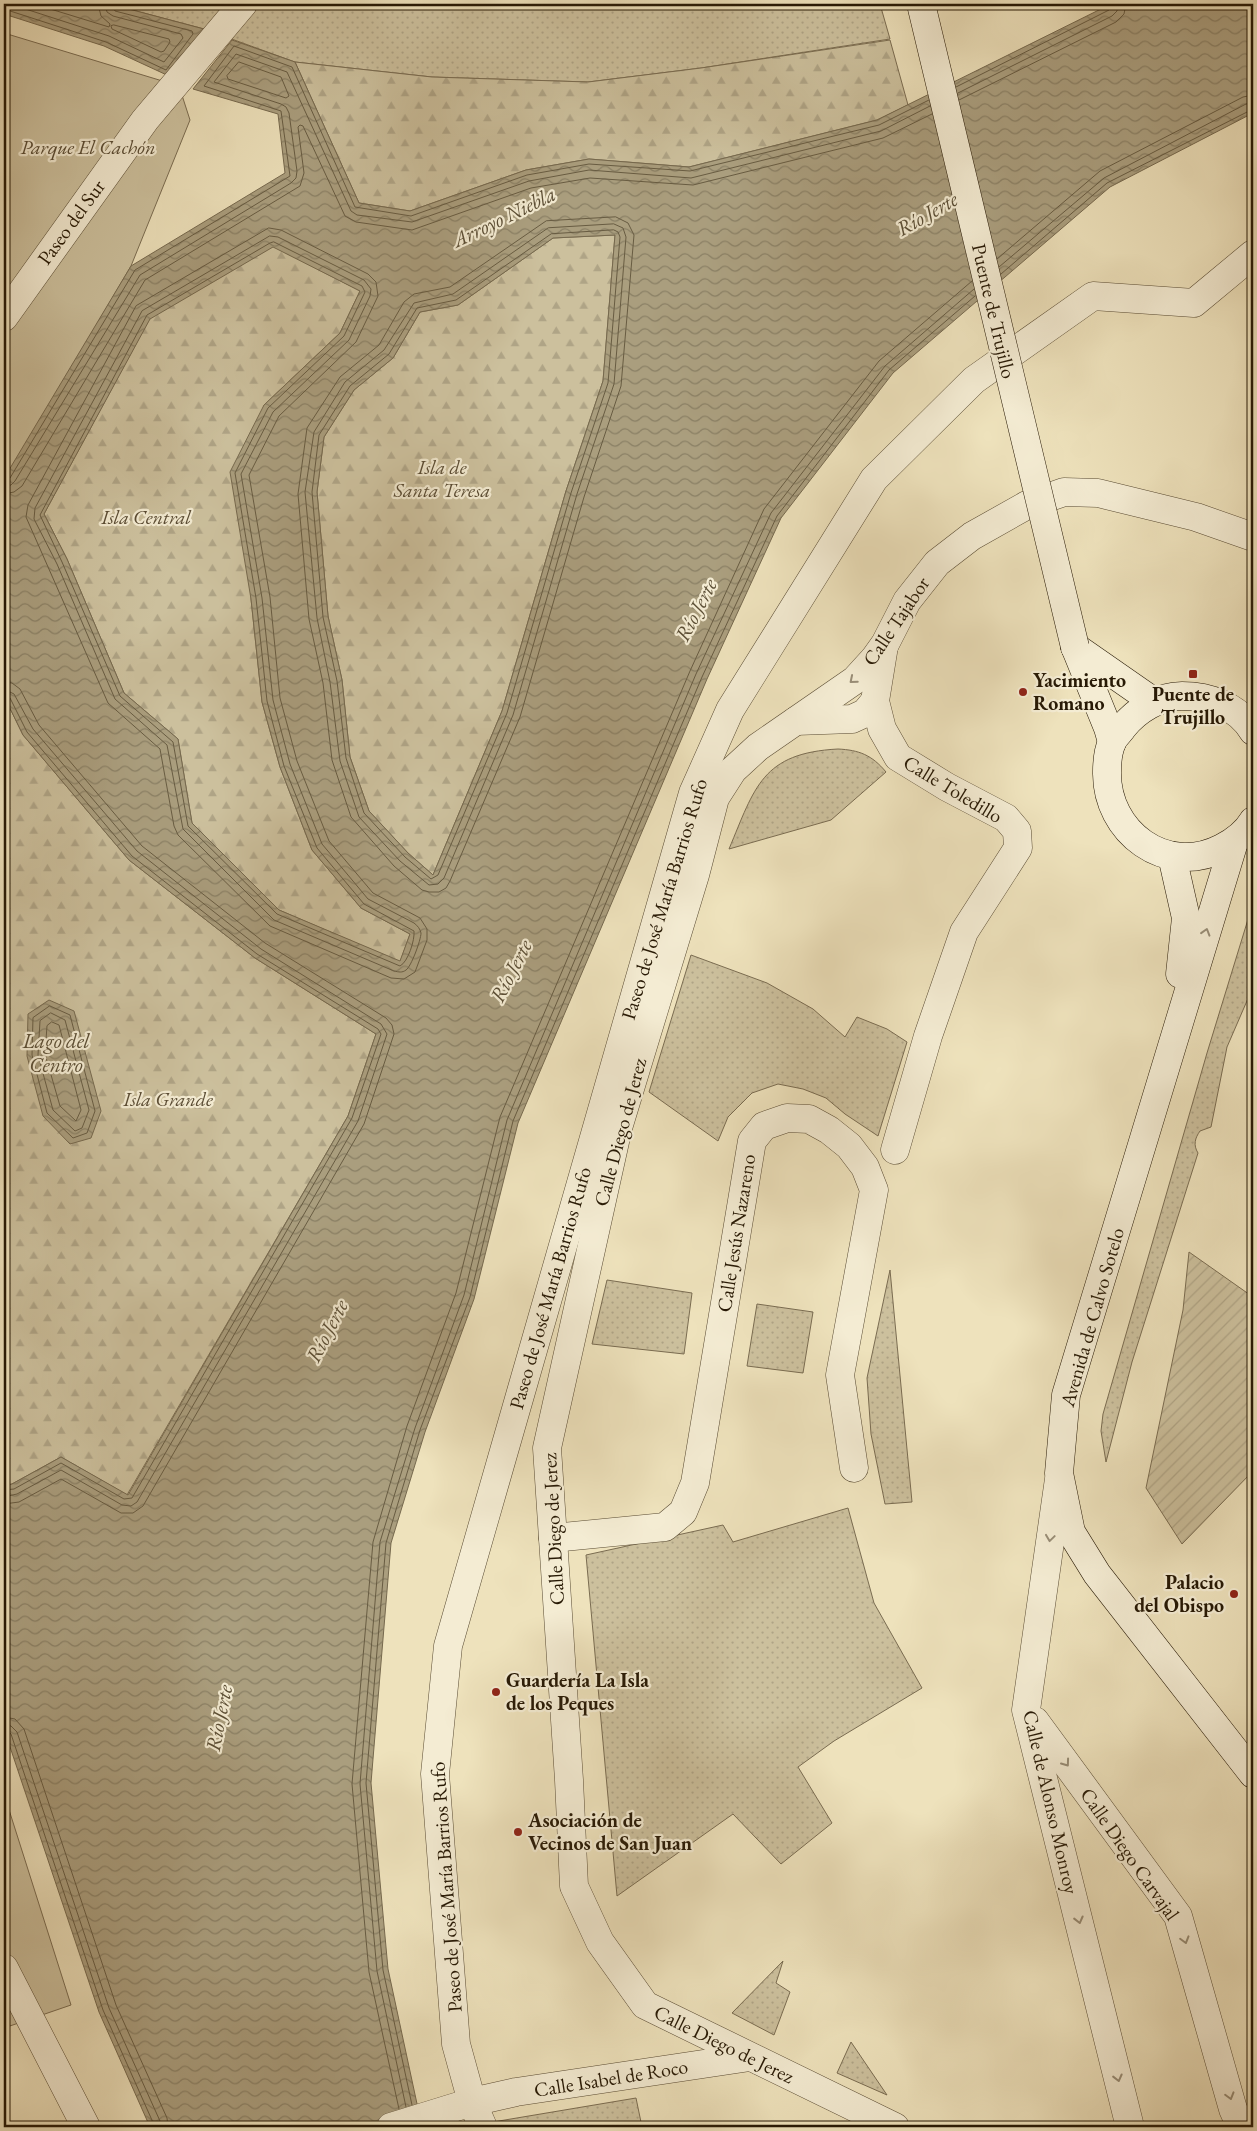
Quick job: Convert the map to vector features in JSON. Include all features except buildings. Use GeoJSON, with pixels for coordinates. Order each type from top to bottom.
{"type":"FeatureCollection","features":[{"type":"Feature","properties":{"kind":"street","name":"Puente de Trujillo"},"geometry":{"type":"LineString","coordinates":[[921,4],[1074,647],[1112,742]]}},
{"type":"Feature","properties":{"kind":"street","name":"Paseo del Sur"},"geometry":{"type":"LineString","coordinates":[[4,317],[145,120],[240,8]]}},
{"type":"Feature","properties":{"kind":"street","name":"Paseo de José María Barrios Rufo"},"geometry":{"type":"LineString","coordinates":[[483,2127],[472,2102],[456,2044],[435,1774],[448,1646],[693,793],[730,710],[874,479],[974,380],[1092,296],[1194,303],[1253,254]]}},
{"type":"Feature","properties":{"kind":"street","name":"Calle Tajabor"},"geometry":{"type":"LineString","coordinates":[[796,721],[855,680],[875,658],[907,601],[937,563],[972,536],[1027,505],[1064,492],[1098,493],[1196,517],[1253,537]]}},
{"type":"Feature","properties":{"kind":"street","name":"Calle Toledillo"},"geometry":{"type":"LineString","coordinates":[[884,644],[874,701],[882,729],[898,757],[947,787],[1006,818],[1017,831],[1018,848],[964,932],[928,1036],[895,1150]]}},
{"type":"Feature","properties":{"kind":"street"},"geometry":{"type":"LineString","coordinates":[[1074,647],[1154,702]]}},
{"type":"Feature","properties":{"kind":"street"},"geometry":{"type":"LineString","coordinates":[[1248,718],[1220,702],[1198,696],[1175,696],[1154,702],[1131,717],[1112,742],[1107,762],[1107,787],[1114,812],[1128,832],[1148,848],[1172,856],[1193,857],[1214,852],[1234,842],[1253,821]]}},
{"type":"Feature","properties":{"kind":"street"},"geometry":{"type":"LineString","coordinates":[[796,721],[852,719],[865,713],[874,701]]}},
{"type":"Feature","properties":{"kind":"street","name":"Calle Diego de Jerez"},"geometry":{"type":"LineString","coordinates":[[796,721],[758,747],[733,770],[716,798],[695,875],[618,1128],[547,1448],[569,1780],[574,1886],[600,1942],[644,2005],[895,2127]]}},
{"type":"Feature","properties":{"kind":"street","name":"Avenida de Calvo Sotelo"},"geometry":{"type":"LineString","coordinates":[[1234,842],[1066,1395],[1059,1473],[1070,1532],[1097,1574],[1253,1774]]}},
{"type":"Feature","properties":{"kind":"street","name":"Avenida de Calvo Sotelo"},"geometry":{"type":"LineString","coordinates":[[1171,1045],[1186,918],[1172,856]]}},
{"type":"Feature","properties":{"kind":"street","name":"Calle Jesús Nazareno"},"geometry":{"type":"LineString","coordinates":[[553,1538],[665,1527],[684,1512],[695,1483],[752,1142],[764,1126],[788,1118],[809,1119],[829,1130],[849,1146],[865,1167],[874,1190],[840,1375],[854,1468]]}},
{"type":"Feature","properties":{"kind":"street","name":"Calle de Alonso Monroy"},"geometry":{"type":"LineString","coordinates":[[1059,1473],[1026,1710],[1130,2127]]}},
{"type":"Feature","properties":{"kind":"street","name":"Calle Diego Carvajal"},"geometry":{"type":"LineString","coordinates":[[1026,1710],[1178,1916],[1233,2109],[1241,2127]]}},
{"type":"Feature","properties":{"kind":"street"},"geometry":{"type":"LineString","coordinates":[[4,1968],[86,2127]]}},
{"type":"Feature","properties":{"kind":"street","name":"Calle Isabel de Roco"},"geometry":{"type":"LineString","coordinates":[[391,2127],[472,2102],[516,2092],[750,2057]]}},
{"type":"Feature","properties":{"kind":"green space"},"geometry":{"type":"Polygon","coordinates":[[[110,4],[880,4],[890,39],[701,68],[588,82],[432,77],[295,62],[204,29],[110,4]]]}},
{"type":"Feature","properties":{"kind":"green space","name":"Parque El Cachón"},"geometry":{"type":"Polygon","coordinates":[[[4,33],[179,86],[190,120],[131,266],[4,482],[4,33]]]}},
{"type":"Feature","properties":{"kind":"green space"},"geometry":{"type":"Polygon","coordinates":[[[890,40],[908,105],[877,120],[689,167],[589,159],[526,170],[410,211],[359,203],[295,62],[432,77],[588,82],[701,68],[890,40]]]}},
{"type":"Feature","properties":{"kind":"green space","name":"Isla de Santa Teresa"},"geometry":{"type":"Polygon","coordinates":[[[615,235],[603,381],[566,491],[502,711],[433,875],[408,853],[369,811],[350,757],[342,680],[328,616],[317,492],[324,437],[354,390],[393,358],[420,312],[458,305],[553,238],[615,235]]]}},
{"type":"Feature","properties":{"kind":"green space","name":"Isla Central"},"geometry":{"type":"Polygon","coordinates":[[[273,246],[360,291],[340,333],[264,405],[251,599],[262,702],[280,767],[312,850],[361,908],[410,934],[400,962],[279,910],[192,823],[178,739],[124,693],[67,559],[44,514],[150,318],[273,246]]]}},
{"type":"Feature","properties":{"kind":"green space","name":"Isla Grande"},"geometry":{"type":"Polygon","coordinates":[[[4,696],[23,735],[129,860],[255,958],[376,1034],[348,1116],[127,1495],[61,1457],[12,1484],[4,1486],[4,696]]]}},
{"type":"Feature","properties":{"kind":"green space"},"geometry":{"type":"Polygon","coordinates":[[[838,749],[865,754],[876,761],[886,772],[831,820],[729,849],[746,808],[765,777],[777,766],[793,758],[813,752],[838,749]]]}},
{"type":"Feature","properties":{"kind":"green space"},"geometry":{"type":"Polygon","coordinates":[[[1253,903],[1253,987],[1227,1047],[1211,1127],[1200,1131],[1196,1139],[1195,1144],[1198,1153],[1132,1362],[1106,1462],[1101,1431],[1103,1414],[1207,1053],[1253,903]]]}},
{"type":"Feature","properties":{"kind":"green space"},"geometry":{"type":"Polygon","coordinates":[[[691,955],[767,983],[813,1009],[845,1037],[857,1017],[887,1029],[907,1042],[878,1136],[845,1114],[826,1098],[803,1089],[778,1084],[752,1093],[728,1117],[718,1141],[649,1092],[691,955]]]}},
{"type":"Feature","properties":{"kind":"green space"},"geometry":{"type":"Polygon","coordinates":[[[1189,1252],[1253,1297],[1253,1471],[1182,1544],[1146,1488],[1183,1310],[1189,1252]]]}},
{"type":"Feature","properties":{"kind":"green space"},"geometry":{"type":"Polygon","coordinates":[[[890,1270],[912,1502],[885,1504],[871,1434],[867,1378],[890,1270]]]}},
{"type":"Feature","properties":{"kind":"green space"},"geometry":{"type":"Polygon","coordinates":[[[607,1280],[692,1293],[684,1354],[592,1344],[607,1280]]]}},
{"type":"Feature","properties":{"kind":"green space"},"geometry":{"type":"Polygon","coordinates":[[[757,1304],[813,1312],[803,1373],[747,1366],[757,1304]]]}},
{"type":"Feature","properties":{"kind":"green space"},"geometry":{"type":"Polygon","coordinates":[[[848,1508],[874,1603],[922,1688],[834,1741],[798,1767],[832,1823],[781,1864],[733,1814],[617,1896],[586,1555],[723,1525],[733,1542],[848,1508]]]}},
{"type":"Feature","properties":{"kind":"green space"},"geometry":{"type":"Polygon","coordinates":[[[4,1794],[71,2005],[4,2028],[4,1794]]]}},
{"type":"Feature","properties":{"kind":"green space"},"geometry":{"type":"Polygon","coordinates":[[[783,1961],[776,1983],[790,1992],[774,2035],[732,2013],[783,1961]]]}},
{"type":"Feature","properties":{"kind":"green space"},"geometry":{"type":"Polygon","coordinates":[[[851,2042],[887,2095],[837,2073],[851,2042]]]}},
{"type":"Feature","properties":{"kind":"green space"},"geometry":{"type":"Polygon","coordinates":[[[636,2098],[642,2127],[496,2127],[493,2122],[636,2098]]]}},
{"type":"Feature","properties":{"kind":"water"},"geometry":{"type":"Polygon","coordinates":[[[4,4],[110,4],[204,29],[169,76],[104,46],[4,14],[4,4]]]}},
{"type":"Feature","properties":{"kind":"water"},"geometry":{"type":"Polygon","coordinates":[[[1111,4],[1253,4],[1253,113],[1110,187],[893,373],[781,518],[707,679],[518,1123],[474,1299],[425,1432],[391,1543],[371,1783],[388,1969],[422,2127],[150,2127],[99,2012],[4,1729],[4,1486],[12,1484],[61,1457],[128,1495],[348,1116],[376,1034],[255,958],[129,860],[23,735],[4,696],[4,482],[6,475],[131,266],[285,173],[278,114],[193,89],[232,40],[295,62],[359,203],[410,211],[526,170],[589,159],[689,167],[877,120],[1111,4]],[[615,235],[553,238],[458,305],[420,312],[393,358],[354,390],[324,437],[317,492],[328,616],[342,680],[350,757],[369,811],[408,853],[433,875],[502,711],[566,491],[603,381],[615,235]],[[273,247],[150,319],[44,514],[67,559],[124,693],[178,739],[192,823],[279,910],[400,961],[410,934],[361,908],[312,850],[280,767],[262,702],[251,599],[230,472],[264,405],[340,333],[360,291],[273,247]]]}},
{"type":"Feature","properties":{"kind":"water","name":"Lago del Centro"},"geometry":{"type":"Polygon","coordinates":[[[49,1000],[74,1011],[101,1111],[91,1138],[70,1144],[43,1116],[27,1056],[28,1014],[49,1000]]]}},
{"type":"Feature","properties":{"kind":"place","name":"Puente de Trujillo"},"geometry":{"type":"Point","coordinates":[1193,674]}},
{"type":"Feature","properties":{"kind":"place","name":"Yacimiento Romano"},"geometry":{"type":"Point","coordinates":[1023,692]}},
{"type":"Feature","properties":{"kind":"place","name":"Palacio del Obispo"},"geometry":{"type":"Point","coordinates":[1234,1594]}},
{"type":"Feature","properties":{"kind":"place","name":"Guardería La Isla de los Peques"},"geometry":{"type":"Point","coordinates":[496,1692]}},
{"type":"Feature","properties":{"kind":"place","name":"Asociación de Vecinos de San Juan"},"geometry":{"type":"Point","coordinates":[518,1832]}},
{"type":"Feature","properties":{"kind":"water label","name":"Río Jerte"},"geometry":{"type":"Point","coordinates":[927,214]}},
{"type":"Feature","properties":{"kind":"water label","name":"Arroyo Niebla"},"geometry":{"type":"Point","coordinates":[504,217]}},
{"type":"Feature","properties":{"kind":"water label","name":"Río Jerte"},"geometry":{"type":"Point","coordinates":[696,610]}},
{"type":"Feature","properties":{"kind":"water label","name":"Río Jerte"},"geometry":{"type":"Point","coordinates":[511,971]}},
{"type":"Feature","properties":{"kind":"water label","name":"Río Jerte"},"geometry":{"type":"Point","coordinates":[327,1331]}},
{"type":"Feature","properties":{"kind":"water label","name":"Río Jerte"},"geometry":{"type":"Point","coordinates":[219,1718]}}]}
